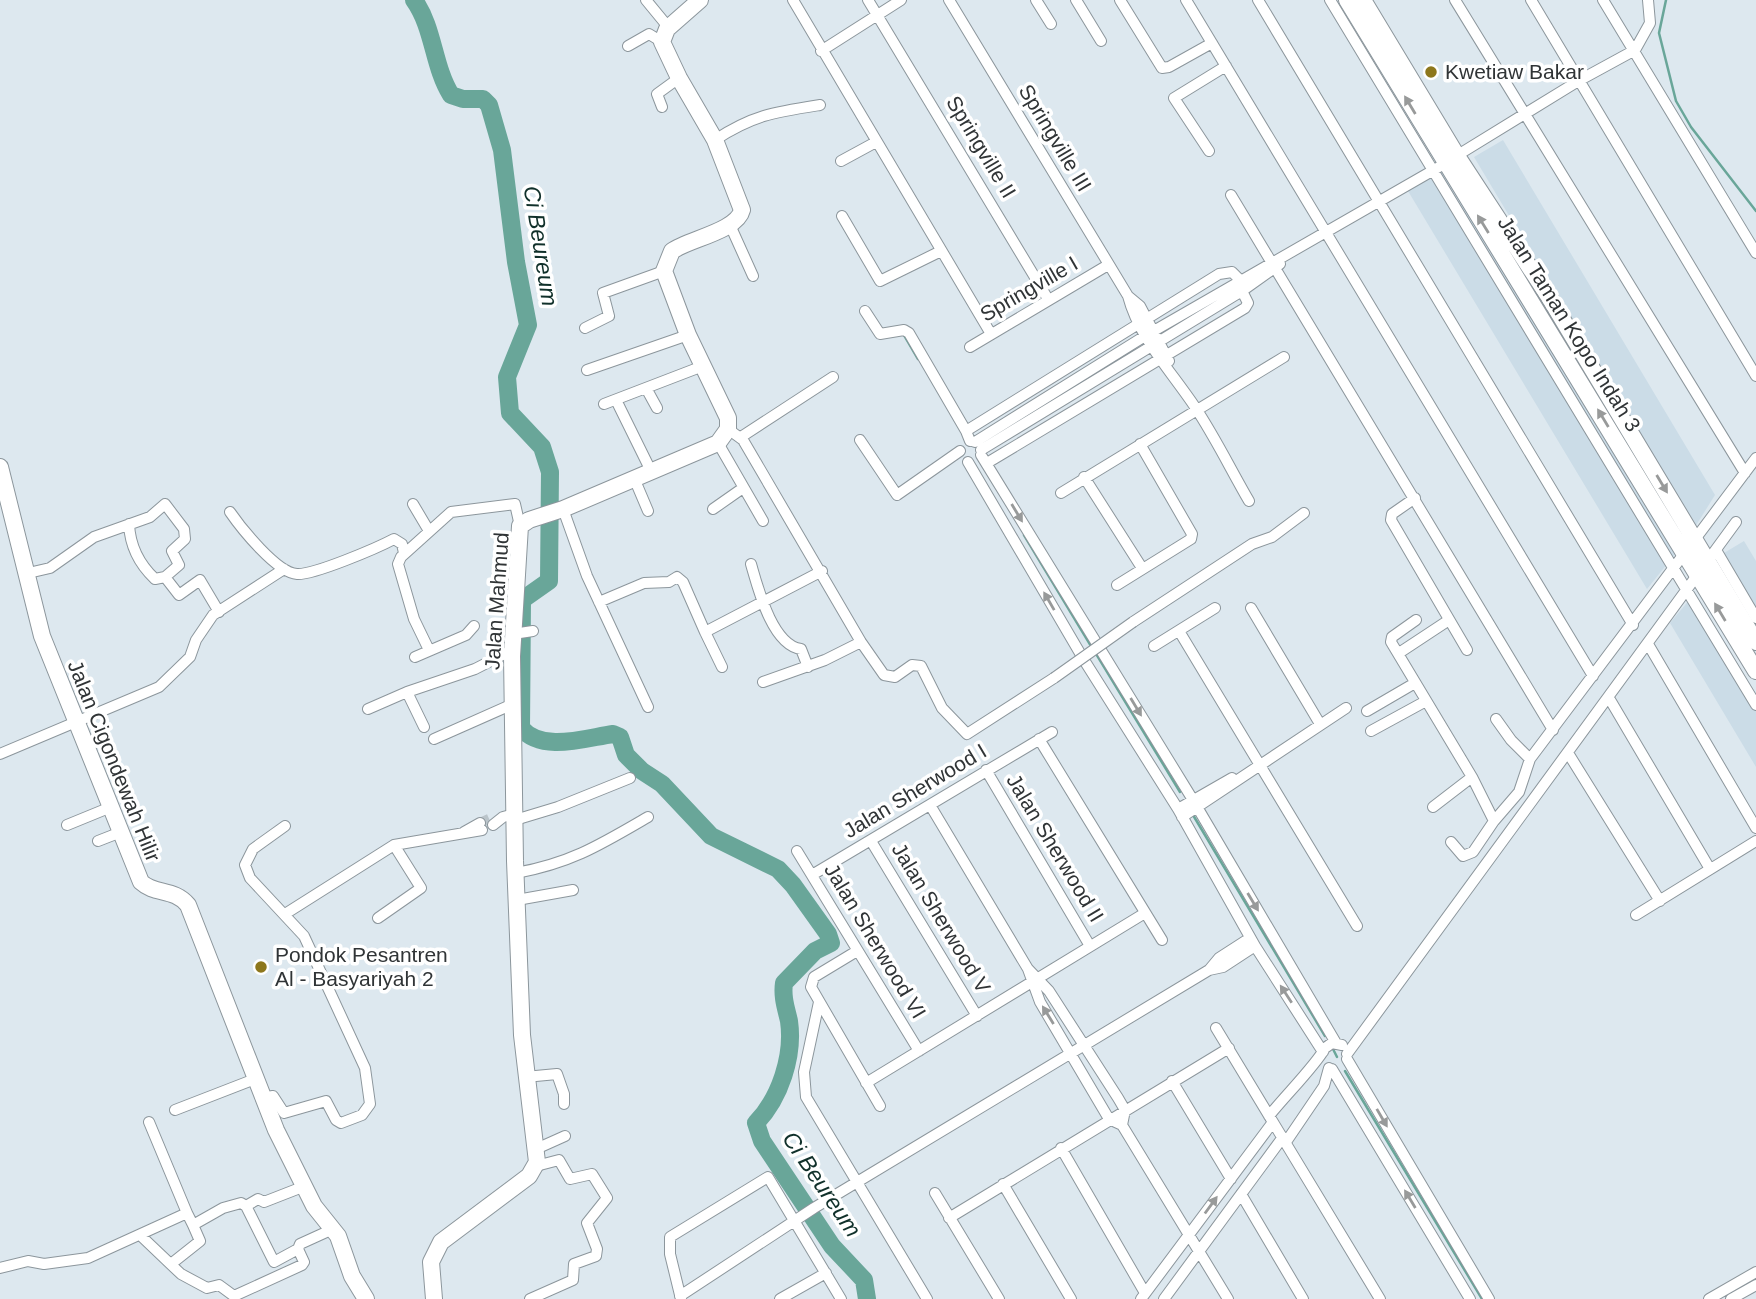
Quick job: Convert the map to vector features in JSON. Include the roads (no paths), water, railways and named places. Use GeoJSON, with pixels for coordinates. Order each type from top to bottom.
{"type":"FeatureCollection","features":[{"type":"Feature","properties":{"kind":"street"},"geometry":{"type":"LineString","coordinates":[[646,0],[666,35],[679,78],[715,140],[742,205],[740,217],[730,225],[676,248],[668,257],[664,271],[688,335],[735,433],[822,571],[861,642],[884,675],[890,678],[912,665],[921,666],[942,708],[967,734],[1054,678],[1133,622],[1252,544],[1272,537],[1304,513]]}},
{"type":"Feature","properties":{"kind":"street"},"geometry":{"type":"LineString","coordinates":[[628,46],[649,34],[666,35],[700,0]]}},
{"type":"Feature","properties":{"kind":"street"},"geometry":{"type":"LineString","coordinates":[[793,0],[991,334]]}},
{"type":"Feature","properties":{"kind":"street","name":"Springville II"},"geometry":{"type":"LineString","coordinates":[[868,0],[932,101],[1048,299]]}},
{"type":"Feature","properties":{"kind":"street"},"geometry":{"type":"LineString","coordinates":[[821,51],[901,0]]}},
{"type":"Feature","properties":{"kind":"street","name":"Springville III"},"geometry":{"type":"LineString","coordinates":[[949,0],[1249,501]]}},
{"type":"Feature","properties":{"kind":"street"},"geometry":{"type":"LineString","coordinates":[[1036,0],[1051,24]]}},
{"type":"Feature","properties":{"kind":"street"},"geometry":{"type":"LineString","coordinates":[[1076,0],[1101,41]]}},
{"type":"Feature","properties":{"kind":"street"},"geometry":{"type":"LineString","coordinates":[[1120,0],[1162,68],[1212,43]]}},
{"type":"Feature","properties":{"kind":"street"},"geometry":{"type":"LineString","coordinates":[[1186,0],[1593,676]]}},
{"type":"Feature","properties":{"kind":"street"},"geometry":{"type":"LineString","coordinates":[[1258,0],[1633,625]]}},
{"type":"Feature","properties":{"kind":"street"},"geometry":{"type":"LineString","coordinates":[[1330,0],[1362,39]]}},
{"type":"Feature","properties":{"kind":"street","name":"Jalan Taman Kopo Indah 3"},"geometry":{"type":"LineString","coordinates":[[1347,0],[1362,39],[1445,163],[1557,342],[1756,671]]}},
{"type":"Feature","properties":{"kind":"street","name":"Jalan Taman Kopo Indah 3"},"geometry":{"type":"LineString","coordinates":[[1363,0],[1445,163],[1549,297],[1695,539],[1712,556],[1756,642]]}},
{"type":"Feature","properties":{"kind":"street"},"geometry":{"type":"LineString","coordinates":[[1455,0],[1527,112],[1745,473]]}},
{"type":"Feature","properties":{"kind":"street"},"geometry":{"type":"LineString","coordinates":[[1531,0],[1756,376]]}},
{"type":"Feature","properties":{"kind":"street"},"geometry":{"type":"LineString","coordinates":[[1603,0],[1756,253]]}},
{"type":"Feature","properties":{"kind":"street"},"geometry":{"type":"LineString","coordinates":[[977,447],[1286,257],[1634,50],[1650,23],[1648,0]]}},
{"type":"Feature","properties":{"kind":"street"},"geometry":{"type":"LineString","coordinates":[[1209,151],[1174,98],[1226,66]]}},
{"type":"Feature","properties":{"kind":"street"},"geometry":{"type":"LineString","coordinates":[[662,107],[657,94],[679,78]]}},
{"type":"Feature","properties":{"kind":"street"},"geometry":{"type":"LineString","coordinates":[[715,140],[745,120],[820,105]]}},
{"type":"Feature","properties":{"kind":"street"},"geometry":{"type":"LineString","coordinates":[[841,161],[876,142]]}},
{"type":"Feature","properties":{"kind":"street"},"geometry":{"type":"LineString","coordinates":[[1445,163],[1542,351],[1756,705]]}},
{"type":"Feature","properties":{"kind":"street"},"geometry":{"type":"LineString","coordinates":[[1231,195],[1553,730]]}},
{"type":"Feature","properties":{"kind":"street"},"geometry":{"type":"LineString","coordinates":[[842,216],[880,281],[941,251]]}},
{"type":"Feature","properties":{"kind":"street"},"geometry":{"type":"LineString","coordinates":[[730,225],[753,276]]}},
{"type":"Feature","properties":{"kind":"street","name":"Springville I"},"geometry":{"type":"LineString","coordinates":[[970,347],[1108,265]]}},
{"type":"Feature","properties":{"kind":"street"},"geometry":{"type":"LineString","coordinates":[[585,328],[609,316],[603,293],[664,271]]}},
{"type":"Feature","properties":{"kind":"street"},"geometry":{"type":"LineString","coordinates":[[860,440],[897,495],[960,451],[963,444],[977,447],[1162,356],[1245,308],[1248,303],[1241,285],[1232,272],[1219,274],[1143,320],[977,447],[976,461],[968,463]]}},
{"type":"Feature","properties":{"kind":"street"},"geometry":{"type":"LineString","coordinates":[[865,311],[880,334],[904,330],[909,333],[1344,1051],[1489,1299]]}},
{"type":"Feature","properties":{"kind":"street"},"geometry":{"type":"LineString","coordinates":[[587,370],[688,335]]}},
{"type":"Feature","properties":{"kind":"street"},"geometry":{"type":"LineString","coordinates":[[1542,351],[1557,342]]}},
{"type":"Feature","properties":{"kind":"street"},"geometry":{"type":"LineString","coordinates":[[1061,493],[1284,357]]}},
{"type":"Feature","properties":{"kind":"street"},"geometry":{"type":"LineString","coordinates":[[604,404],[703,366]]}},
{"type":"Feature","properties":{"kind":"street"},"geometry":{"type":"LineString","coordinates":[[763,521],[718,443],[833,377]]}},
{"type":"Feature","properties":{"kind":"street"},"geometry":{"type":"LineString","coordinates":[[646,388],[657,408]]}},
{"type":"Feature","properties":{"kind":"street"},"geometry":{"type":"LineString","coordinates":[[616,400],[651,471]]}},
{"type":"Feature","properties":{"kind":"street","name":"Jalan Mahmud"},"geometry":{"type":"LineString","coordinates":[[534,1177],[536,1149],[526,1077],[511,817],[513,704],[520,643],[520,527],[718,443]]}},
{"type":"Feature","properties":{"kind":"street"},"geometry":{"type":"LineString","coordinates":[[1117,585],[1191,539],[1192,534],[1140,444]]}},
{"type":"Feature","properties":{"kind":"street"},"geometry":{"type":"LineString","coordinates":[[960,451],[1180,813],[1252,942],[1331,1068],[1422,1231],[1470,1299]]}},
{"type":"Feature","properties":{"kind":"street"},"geometry":{"type":"LineString","coordinates":[[1451,842],[1458,853],[1468,856],[1519,792],[1530,759],[1756,458]]}},
{"type":"Feature","properties":{"kind":"street","name":"Jalan Cigondewah Hilir"},"geometry":{"type":"LineString","coordinates":[[0,467],[24,574],[42,636],[75,723],[144,886],[174,892],[188,905],[262,1098],[314,1206],[333,1229],[352,1276],[366,1299]]}},
{"type":"Feature","properties":{"kind":"street"},"geometry":{"type":"LineString","coordinates":[[1084,477],[1142,568]]}},
{"type":"Feature","properties":{"kind":"street"},"geometry":{"type":"LineString","coordinates":[[634,478],[648,511]]}},
{"type":"Feature","properties":{"kind":"street"},"geometry":{"type":"LineString","coordinates":[[713,509],[743,488]]}},
{"type":"Feature","properties":{"kind":"street"},"geometry":{"type":"LineString","coordinates":[[1415,498],[1392,514],[1391,520],[1467,650]]}},
{"type":"Feature","properties":{"kind":"street"},"geometry":{"type":"LineString","coordinates":[[413,503],[429,531]]}},
{"type":"Feature","properties":{"kind":"street"},"geometry":{"type":"LineString","coordinates":[[24,574],[50,568],[94,537],[129,524],[150,517],[165,504],[189,527],[185,539],[172,551],[179,565],[165,577],[155,579],[142,565],[130,537],[129,524]]}},
{"type":"Feature","properties":{"kind":"street"},"geometry":{"type":"LineString","coordinates":[[429,650],[414,619],[398,564],[404,553],[454,511],[515,504],[520,527]]}},
{"type":"Feature","properties":{"kind":"street"},"geometry":{"type":"LineString","coordinates":[[555,511],[648,707]]}},
{"type":"Feature","properties":{"kind":"street"},"geometry":{"type":"LineString","coordinates":[[230,512],[242,529],[284,569],[303,573],[369,552],[394,539],[402,544],[404,553]]}},
{"type":"Feature","properties":{"kind":"street"},"geometry":{"type":"LineString","coordinates":[[1331,1068],[1342,1067],[1344,1051],[1363,1033],[1736,522]]}},
{"type":"Feature","properties":{"kind":"street"},"geometry":{"type":"LineString","coordinates":[[1712,556],[1756,618]]}},
{"type":"Feature","properties":{"kind":"street"},"geometry":{"type":"LineString","coordinates":[[751,564],[762,601],[783,641],[801,649],[808,667]]}},
{"type":"Feature","properties":{"kind":"street"},"geometry":{"type":"LineString","coordinates":[[0,754],[159,687],[190,657],[196,640],[219,612],[284,569]]}},
{"type":"Feature","properties":{"kind":"street"},"geometry":{"type":"LineString","coordinates":[[705,632],[822,571]]}},
{"type":"Feature","properties":{"kind":"street"},"geometry":{"type":"LineString","coordinates":[[165,577],[179,595],[200,580],[219,612]]}},
{"type":"Feature","properties":{"kind":"street"},"geometry":{"type":"LineString","coordinates":[[598,601],[644,583],[669,582],[677,577],[683,582],[722,667]]}},
{"type":"Feature","properties":{"kind":"street"},"geometry":{"type":"LineString","coordinates":[[1154,646],[1215,608]]}},
{"type":"Feature","properties":{"kind":"street"},"geometry":{"type":"LineString","coordinates":[[1251,608],[1320,724]]}},
{"type":"Feature","properties":{"kind":"street"},"geometry":{"type":"LineString","coordinates":[[1416,620],[1391,639],[1472,777],[1494,821]]}},
{"type":"Feature","properties":{"kind":"street"},"geometry":{"type":"LineString","coordinates":[[1399,653],[1449,620]]}},
{"type":"Feature","properties":{"kind":"street"},"geometry":{"type":"LineString","coordinates":[[415,657],[466,635],[474,626]]}},
{"type":"Feature","properties":{"kind":"street"},"geometry":{"type":"LineString","coordinates":[[1180,631],[1357,926]]}},
{"type":"Feature","properties":{"kind":"street"},"geometry":{"type":"LineString","coordinates":[[763,682],[808,667],[861,642]]}},
{"type":"Feature","properties":{"kind":"street"},"geometry":{"type":"LineString","coordinates":[[368,709],[407,692],[475,669],[520,643]]}},
{"type":"Feature","properties":{"kind":"street"},"geometry":{"type":"LineString","coordinates":[[1648,644],[1756,828]]}},
{"type":"Feature","properties":{"kind":"street"},"geometry":{"type":"LineString","coordinates":[[1093,671],[1107,662]]}},
{"type":"Feature","properties":{"kind":"street"},"geometry":{"type":"LineString","coordinates":[[1367,711],[1415,683]]}},
{"type":"Feature","properties":{"kind":"street"},"geometry":{"type":"LineString","coordinates":[[407,692],[424,727]]}},
{"type":"Feature","properties":{"kind":"street"},"geometry":{"type":"LineString","coordinates":[[1609,698],[1710,869]]}},
{"type":"Feature","properties":{"kind":"street"},"geometry":{"type":"LineString","coordinates":[[1371,731],[1426,701]]}},
{"type":"Feature","properties":{"kind":"street"},"geometry":{"type":"LineString","coordinates":[[434,739],[513,704]]}},
{"type":"Feature","properties":{"kind":"street"},"geometry":{"type":"LineString","coordinates":[[1180,813],[1231,778],[1238,779],[1346,708]]}},
{"type":"Feature","properties":{"kind":"street"},"geometry":{"type":"LineString","coordinates":[[1496,719],[1511,740],[1530,759]]}},
{"type":"Feature","properties":{"kind":"street","name":"Jalan Sherwood I"},"geometry":{"type":"LineString","coordinates":[[812,875],[1052,732]]}},
{"type":"Feature","properties":{"kind":"street"},"geometry":{"type":"LineString","coordinates":[[1039,739],[1162,940]]}},
{"type":"Feature","properties":{"kind":"street"},"geometry":{"type":"LineString","coordinates":[[1568,753],[1660,901]]}},
{"type":"Feature","properties":{"kind":"street","name":"Jalan Sherwood II"},"geometry":{"type":"LineString","coordinates":[[986,770],[1090,946]]}},
{"type":"Feature","properties":{"kind":"street"},"geometry":{"type":"LineString","coordinates":[[1433,807],[1472,777]]}},
{"type":"Feature","properties":{"kind":"street"},"geometry":{"type":"LineString","coordinates":[[285,914],[394,845],[464,832],[511,817],[558,807],[630,778]]}},
{"type":"Feature","properties":{"kind":"street"},"geometry":{"type":"LineString","coordinates":[[1519,792],[1530,803]]}},
{"type":"Feature","properties":{"kind":"street"},"geometry":{"type":"LineString","coordinates":[[930,804],[1035,981],[1071,1055],[1109,1119],[1122,1125],[1228,1299]]}},
{"type":"Feature","properties":{"kind":"street"},"geometry":{"type":"LineString","coordinates":[[67,825],[111,807]]}},
{"type":"Feature","properties":{"kind":"street"},"geometry":{"type":"LineString","coordinates":[[516,873],[550,867],[587,853],[648,817]]}},
{"type":"Feature","properties":{"kind":"street"},"geometry":{"type":"LineString","coordinates":[[262,1098],[272,1096],[284,1113],[327,1101],[341,1123],[362,1115],[368,1111],[370,1104],[365,1068],[304,936],[250,878],[246,865],[253,849],[285,826]]}},
{"type":"Feature","properties":{"kind":"street"},"geometry":{"type":"LineString","coordinates":[[98,841],[121,832]]}},
{"type":"Feature","properties":{"kind":"street","name":"Jalan Sherwood V"},"geometry":{"type":"LineString","coordinates":[[871,841],[978,1016]]}},
{"type":"Feature","properties":{"kind":"street"},"geometry":{"type":"LineString","coordinates":[[1636,915],[1756,841]]}},
{"type":"Feature","properties":{"kind":"street"},"geometry":{"type":"LineString","coordinates":[[378,918],[421,888],[394,845]]}},
{"type":"Feature","properties":{"kind":"street","name":"Jalan Sherwood VI"},"geometry":{"type":"LineString","coordinates":[[797,851],[919,1051]]}},
{"type":"Feature","properties":{"kind":"street"},"geometry":{"type":"LineString","coordinates":[[517,900],[573,890]]}},
{"type":"Feature","properties":{"kind":"street"},"geometry":{"type":"LineString","coordinates":[[866,1083],[1145,913]]}},
{"type":"Feature","properties":{"kind":"street"},"geometry":{"type":"LineString","coordinates":[[841,1299],[800,1218],[768,1177],[676,1231],[668,1245],[681,1297],[800,1218],[814,1208],[858,1184],[1209,970],[1223,967],[1252,942]]}},
{"type":"Feature","properties":{"kind":"street"},"geometry":{"type":"LineString","coordinates":[[857,951],[814,977],[811,987],[880,1106]]}},
{"type":"Feature","properties":{"kind":"street"},"geometry":{"type":"LineString","coordinates":[[1035,981],[1086,1046],[1125,1110],[1122,1125]]}},
{"type":"Feature","properties":{"kind":"street"},"geometry":{"type":"LineString","coordinates":[[819,1002],[803,1088],[817,1117],[927,1299]]}},
{"type":"Feature","properties":{"kind":"street"},"geometry":{"type":"LineString","coordinates":[[1216,1028],[1380,1299]]}},
{"type":"Feature","properties":{"kind":"street"},"geometry":{"type":"LineString","coordinates":[[1061,1148],[1143,1296],[1231,1179],[1310,1065],[1322,1055],[1328,1045],[1344,1051]]}},
{"type":"Feature","properties":{"kind":"street"},"geometry":{"type":"LineString","coordinates":[[949,1218],[1229,1048]]}},
{"type":"Feature","properties":{"kind":"street"},"geometry":{"type":"LineString","coordinates":[[1310,1065],[1324,1086]]}},
{"type":"Feature","properties":{"kind":"street"},"geometry":{"type":"LineString","coordinates":[[1164,1299],[1324,1086],[1331,1068]]}},
{"type":"Feature","properties":{"kind":"street"},"geometry":{"type":"LineString","coordinates":[[526,1077],[557,1074],[564,1094],[564,1104]]}},
{"type":"Feature","properties":{"kind":"street"},"geometry":{"type":"LineString","coordinates":[[175,1110],[255,1079]]}},
{"type":"Feature","properties":{"kind":"street"},"geometry":{"type":"LineString","coordinates":[[1172,1081],[1231,1179]]}},
{"type":"Feature","properties":{"kind":"street"},"geometry":{"type":"LineString","coordinates":[[149,1122],[200,1241],[171,1264]]}},
{"type":"Feature","properties":{"kind":"street"},"geometry":{"type":"LineString","coordinates":[[536,1149],[565,1136]]}},
{"type":"Feature","properties":{"kind":"street"},"geometry":{"type":"LineString","coordinates":[[434,1299],[431,1262],[441,1242],[559,1160],[570,1179],[592,1174],[607,1198],[604,1206],[587,1223],[597,1249],[596,1256],[574,1264],[573,1280],[530,1299]]}},
{"type":"Feature","properties":{"kind":"street"},"geometry":{"type":"LineString","coordinates":[[1003,1184],[1071,1299]]}},
{"type":"Feature","properties":{"kind":"street"},"geometry":{"type":"LineString","coordinates":[[246,1206],[258,1199],[269,1201],[304,1186]]}},
{"type":"Feature","properties":{"kind":"street"},"geometry":{"type":"LineString","coordinates":[[935,1193],[999,1299]]}},
{"type":"Feature","properties":{"kind":"street"},"geometry":{"type":"LineString","coordinates":[[1241,1194],[1303,1299]]}},
{"type":"Feature","properties":{"kind":"street"},"geometry":{"type":"LineString","coordinates":[[193,1225],[223,1208],[241,1203],[246,1206],[274,1262],[298,1249],[303,1241],[333,1229]]}},
{"type":"Feature","properties":{"kind":"street"},"geometry":{"type":"LineString","coordinates":[[0,1268],[28,1261],[44,1264],[88,1258],[187,1213]]}},
{"type":"Feature","properties":{"kind":"street"},"geometry":{"type":"LineString","coordinates":[[140,1235],[171,1264],[201,1286],[219,1286],[231,1296],[302,1265],[304,1262],[298,1249]]}},
{"type":"Feature","properties":{"kind":"street"},"geometry":{"type":"LineString","coordinates":[[26,1248],[28,1261]]}},
{"type":"Feature","properties":{"kind":"street"},"geometry":{"type":"LineString","coordinates":[[1709,1299],[1756,1272]]}},
{"type":"Feature","properties":{"kind":"street"},"geometry":{"type":"LineString","coordinates":[[780,1299],[826,1273]]}},
{"type":"Feature","properties":{"kind":"street"},"geometry":{"type":"LineString","coordinates":[[1731,1299],[1756,1285]]}},
{"type":"Feature","properties":{"kind":"street"},"geometry":{"type":"LineString","coordinates":[[251,1287],[257,1299]]}},
{"type":"Feature","properties":{"kind":"waterway","name":"Ci Beureum"},"geometry":{"type":"LineString","coordinates":[[414,0],[426,23],[440,72],[451,95],[463,99],[483,99],[489,105],[502,150],[516,262],[528,325],[507,377],[510,413],[542,447],[550,472],[549,581],[522,600],[521,728],[530,736],[552,742],[613,734],[620,737],[626,755],[642,771],[662,784],[711,836],[778,869],[793,885],[828,934],[831,943],[815,951],[784,983],[790,1034],[787,1062],[772,1101],[756,1123],[762,1141],[832,1246],[864,1280],[867,1299]]}},
{"type":"Feature","properties":{"kind":"waterway"},"geometry":{"type":"LineString","coordinates":[[1666,0],[1659,33],[1676,101],[1691,127],[1756,211]]}},
{"type":"Feature","properties":{"kind":"waterway"},"geometry":{"type":"LineString","coordinates":[[904,335],[918,359]]}},
{"type":"Feature","properties":{"kind":"waterway"},"geometry":{"type":"LineString","coordinates":[[1024,535],[1091,646]]}},
{"type":"Feature","properties":{"kind":"waterway"},"geometry":{"type":"LineString","coordinates":[[1095,652],[1180,792]]}},
{"type":"Feature","properties":{"kind":"waterway"},"geometry":{"type":"LineString","coordinates":[[1193,815],[1325,1036]]}},
{"type":"Feature","properties":{"kind":"waterway"},"geometry":{"type":"LineString","coordinates":[[1333,1049],[1337,1057]]}},
{"type":"Feature","properties":{"kind":"waterway"},"geometry":{"type":"LineString","coordinates":[[1345,1071],[1482,1299]]}},
{"type":"Feature","properties":{"kind":"tunnel"},"geometry":{"type":"LineString","coordinates":[[480,823],[491,818]]}},
{"type":"Feature","properties":{"kind":"place","name":"Kwetiaw Bakar"},"geometry":{"type":"Point","coordinates":[1431,72]}},
{"type":"Feature","properties":{"kind":"place","name":"Pondok Pesantren Al - Basyariyah 2"},"geometry":{"type":"Point","coordinates":[261,967]}}]}
